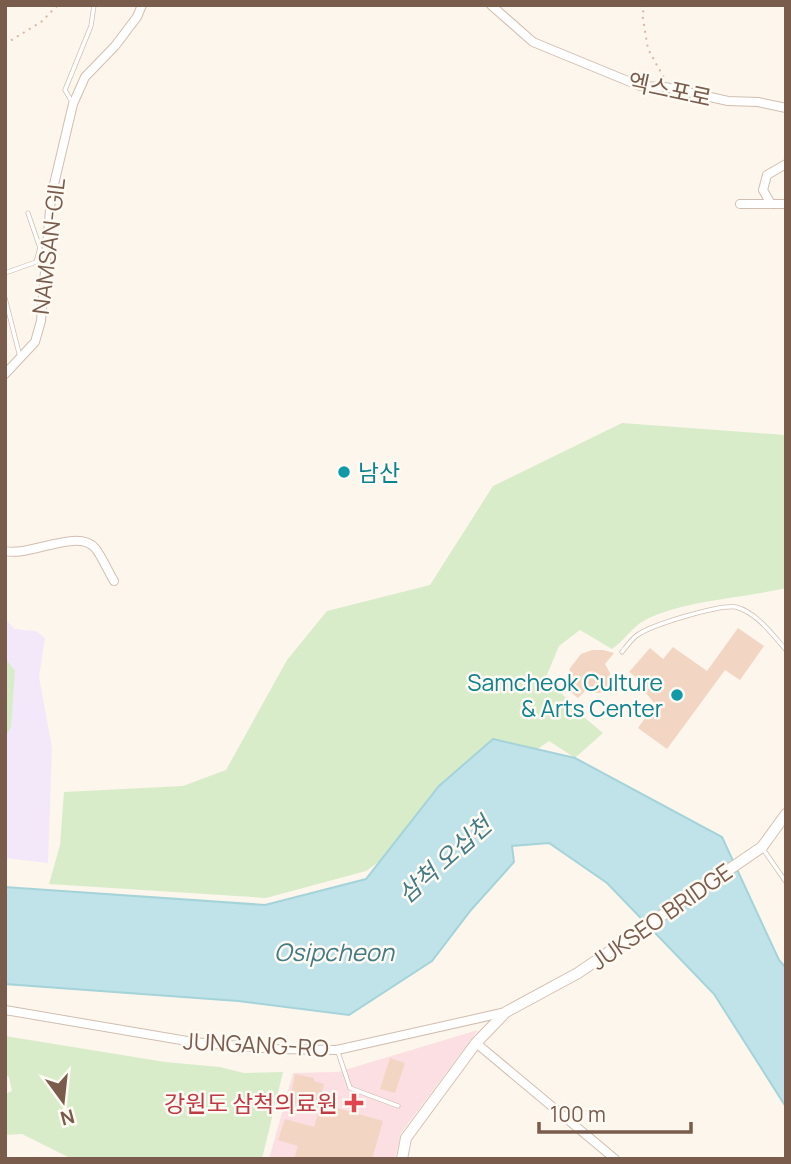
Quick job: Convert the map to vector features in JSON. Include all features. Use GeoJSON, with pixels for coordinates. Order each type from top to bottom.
{"type":"FeatureCollection","features":[{"type":"Feature","properties":{"kind":"street","name":"NAMSAN-GIL"},"geometry":{"type":"LineString","coordinates":[[5,374],[34,342],[41,321],[43,251],[51,197],[73,104],[85,77],[115,46],[142,5]]}},
{"type":"Feature","properties":{"kind":"street","name":"엑스포로"},"geometry":{"type":"LineString","coordinates":[[491,5],[533,42],[640,86],[668,87],[728,101],[786,108]]}},
{"type":"Feature","properties":{"kind":"street"},"geometry":{"type":"LineString","coordinates":[[771,204],[763,190],[767,175],[786,164]]}},
{"type":"Feature","properties":{"kind":"street"},"geometry":{"type":"LineString","coordinates":[[740,204],[786,204]]}},
{"type":"Feature","properties":{"kind":"street"},"geometry":{"type":"LineString","coordinates":[[5,551],[26,552],[69,541],[85,542],[96,548],[114,581]]}},
{"type":"Feature","properties":{"kind":"street","name":"JUKSEO BRIDGE"},"geometry":{"type":"LineString","coordinates":[[402,1159],[406,1138],[476,1043],[506,1012],[578,973],[761,847],[786,814]]}},
{"type":"Feature","properties":{"kind":"street","name":"JUNGANG-RO"},"geometry":{"type":"LineString","coordinates":[[5,1010],[193,1042],[275,1049],[337,1050],[506,1012]]}},
{"type":"Feature","properties":{"kind":"street"},"geometry":{"type":"LineString","coordinates":[[476,1043],[615,1159]]}},
{"type":"Feature","properties":{"kind":"lane"},"geometry":{"type":"LineString","coordinates":[[73,104],[65,90],[91,26],[94,5]]}},
{"type":"Feature","properties":{"kind":"lane"},"geometry":{"type":"LineString","coordinates":[[5,273],[36,262],[43,251],[28,213]]}},
{"type":"Feature","properties":{"kind":"lane"},"geometry":{"type":"LineString","coordinates":[[5,298],[20,358]]}},
{"type":"Feature","properties":{"kind":"lane"},"geometry":{"type":"LineString","coordinates":[[622,652],[636,636],[650,629],[692,614],[734,607],[748,613],[786,650]]}},
{"type":"Feature","properties":{"kind":"lane"},"geometry":{"type":"LineString","coordinates":[[761,847],[786,882]]}},
{"type":"Feature","properties":{"kind":"lane"},"geometry":{"type":"LineString","coordinates":[[337,1050],[349,1088],[398,1107]]}},
{"type":"Feature","properties":{"kind":"path"},"geometry":{"type":"LineString","coordinates":[[5,44],[41,22],[58,5]]}},
{"type":"Feature","properties":{"kind":"path"},"geometry":{"type":"LineString","coordinates":[[648,5],[642,13],[648,49],[668,87]]}},
{"type":"Feature","properties":{"kind":"shaded area"},"geometry":{"type":"Polygon","coordinates":[[[5,618],[14,629],[36,631],[45,638],[39,677],[52,748],[48,863],[5,858],[5,618]]]}},
{"type":"Feature","properties":{"kind":"shaded area","name":"강원도 삼척의료원"},"geometry":{"type":"Polygon","coordinates":[[[478,1030],[401,1133],[395,1159],[269,1159],[293,1073],[338,1072],[478,1030]]]}},
{"type":"Feature","properties":{"kind":"green space"},"geometry":{"type":"Polygon","coordinates":[[[622,423],[786,435],[786,588],[696,604],[662,613],[645,620],[612,649],[580,630],[559,646],[546,677],[603,733],[575,758],[549,741],[366,871],[266,898],[49,884],[60,845],[64,792],[183,786],[226,770],[287,660],[327,611],[430,585],[493,486],[622,423]]]}},
{"type":"Feature","properties":{"kind":"green space"},"geometry":{"type":"Polygon","coordinates":[[[5,658],[15,671],[11,727],[5,738],[5,658]]]}},
{"type":"Feature","properties":{"kind":"green space"},"geometry":{"type":"Polygon","coordinates":[[[5,1036],[165,1062],[220,1067],[244,1073],[283,1072],[262,1159],[72,1159],[22,1134],[5,1135],[5,1094],[12,1091],[9,1077],[5,1075],[5,1036]]]}},
{"type":"Feature","properties":{"kind":"water","name":"Osipcheon"},"geometry":{"type":"Polygon","coordinates":[[[493,739],[575,758],[722,837],[779,960],[786,968],[786,1107],[714,994],[607,883],[549,843],[512,846],[514,862],[471,910],[432,961],[349,1015],[238,1001],[5,984],[5,887],[265,905],[366,879],[439,786],[493,739]]]}},
{"type":"Feature","properties":{"kind":"building","name":"Samcheok Culture & Arts Center"},"geometry":{"type":"Polygon","coordinates":[[[738,628],[764,646],[740,680],[725,670],[667,749],[638,728],[655,704],[641,687],[644,683],[629,672],[650,648],[663,659],[673,647],[707,671],[738,628]]]}},
{"type":"Feature","properties":{"kind":"building"},"geometry":{"type":"Polygon","coordinates":[[[592,650],[614,653],[605,664],[610,673],[610,683],[600,693],[585,691],[578,698],[568,690],[570,668],[581,654],[592,650]]]}},
{"type":"Feature","properties":{"kind":"building"},"geometry":{"type":"Polygon","coordinates":[[[390,1058],[405,1063],[395,1093],[380,1089],[390,1058]]]}},
{"type":"Feature","properties":{"kind":"building"},"geometry":{"type":"Polygon","coordinates":[[[295,1074],[314,1078],[314,1081],[324,1084],[320,1103],[383,1121],[372,1159],[294,1159],[298,1146],[278,1140],[285,1119],[314,1127],[319,1111],[289,1104],[295,1074]]]}},
{"type":"Feature","properties":{"kind":"place","name":"남산"},"geometry":{"type":"Point","coordinates":[344,472]}},
{"type":"Feature","properties":{"kind":"place","name":"Samcheok Culture & Arts Center"},"geometry":{"type":"Point","coordinates":[677,695]}},
{"type":"Feature","properties":{"kind":"place","name":"강원도 삼척의료원"},"geometry":{"type":"Point","coordinates":[354,1103]}},
{"type":"Feature","properties":{"kind":"water label","name":"삼척 오십천"},"geometry":{"type":"Point","coordinates":[444,859]}}]}
